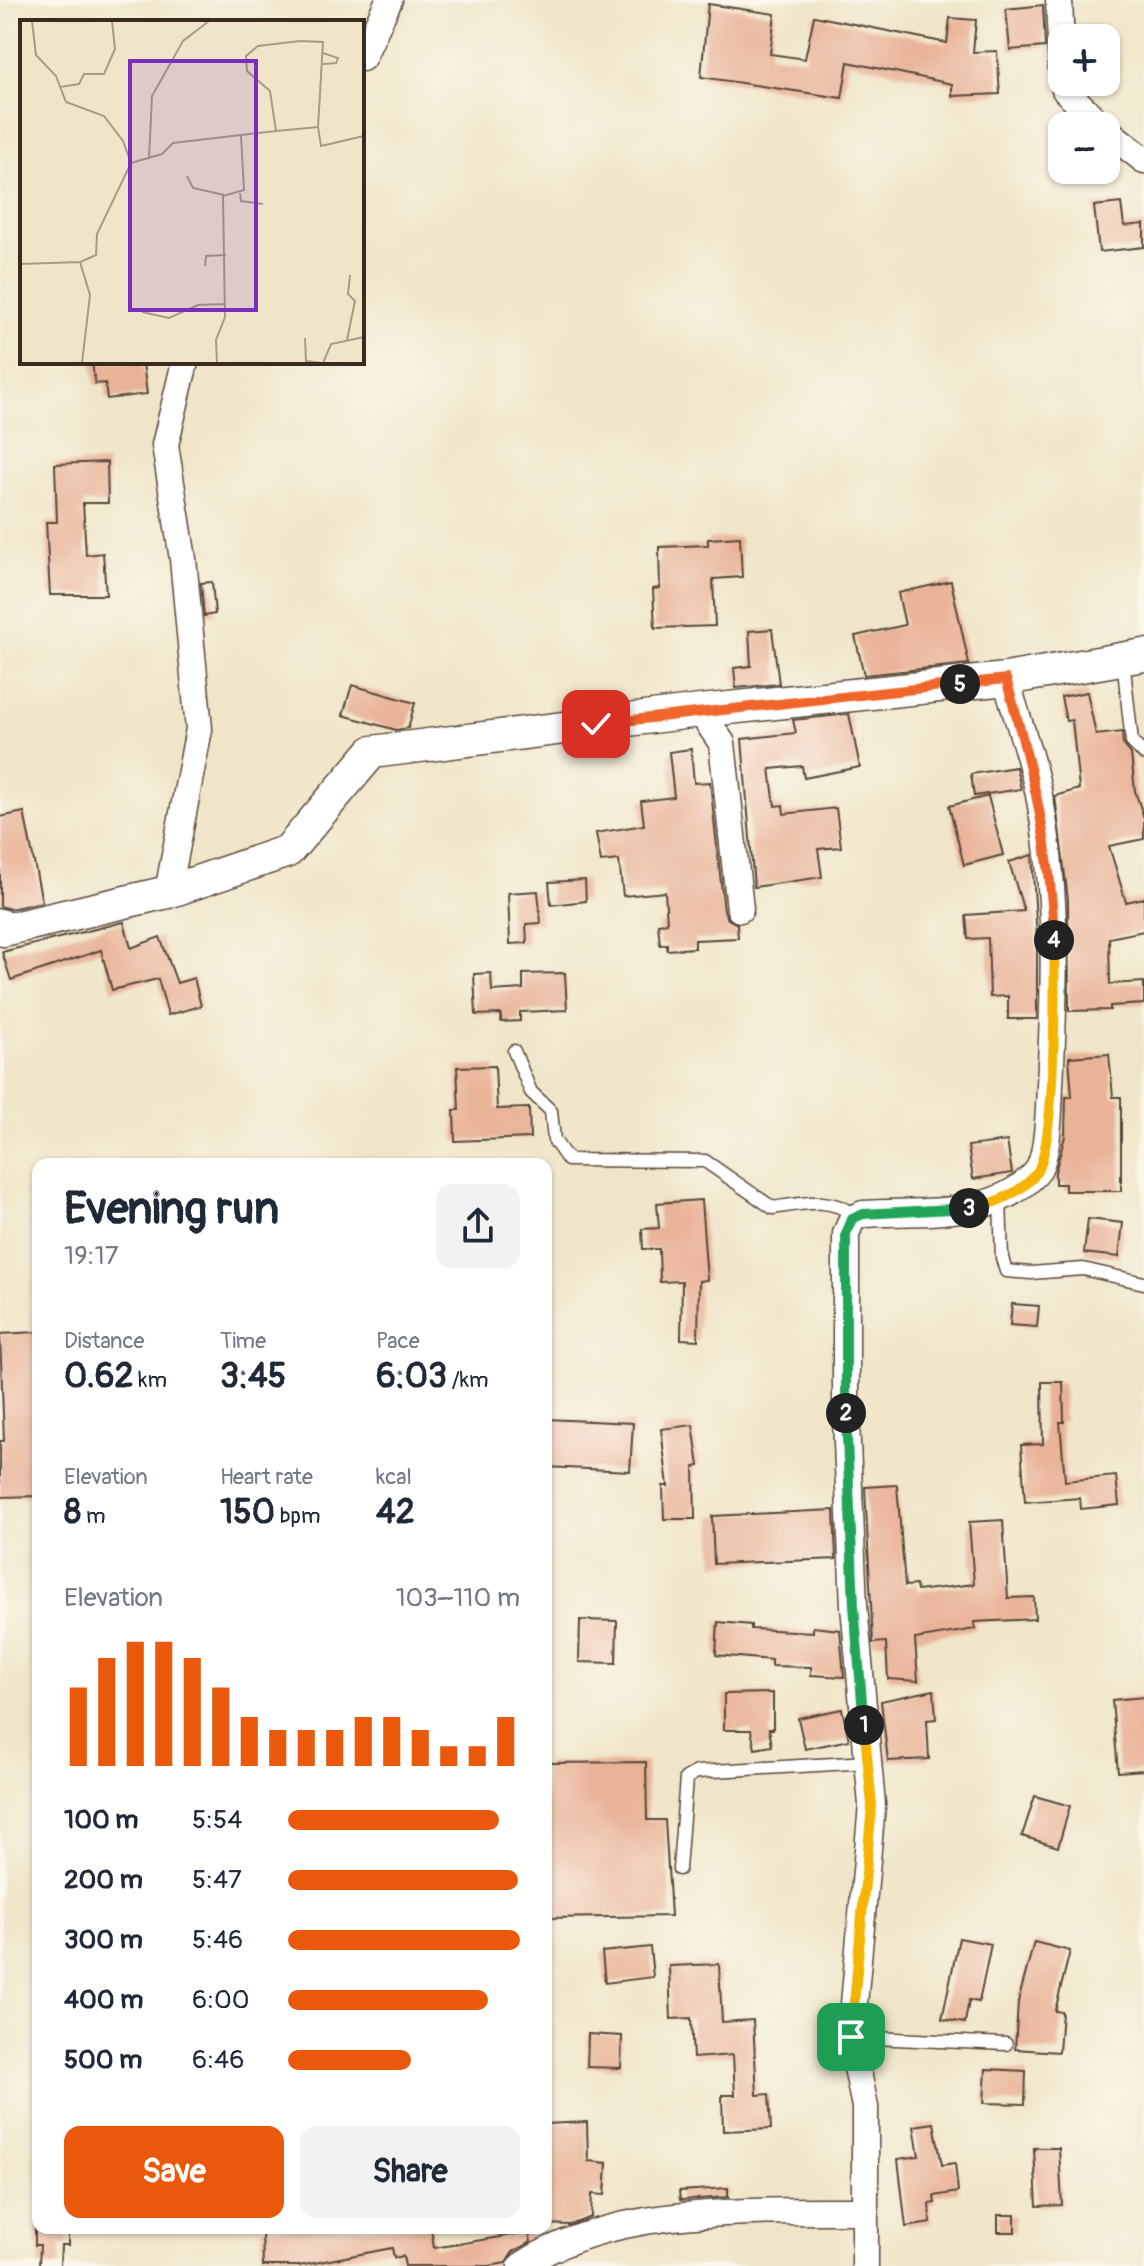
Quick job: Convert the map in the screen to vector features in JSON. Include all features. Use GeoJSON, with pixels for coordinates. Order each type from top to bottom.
{"type":"FeatureCollection","features":[{"type":"Feature","properties":{"kind":"street"},"geometry":{"type":"LineString","coordinates":[[364,54],[389,0]]}},
{"type":"Feature","properties":{"kind":"street"},"geometry":{"type":"LineString","coordinates":[[1059,0],[1060,24]]}},
{"type":"Feature","properties":{"kind":"street"},"geometry":{"type":"LineString","coordinates":[[1071,96],[1087,112]]}},
{"type":"Feature","properties":{"kind":"street"},"geometry":{"type":"LineString","coordinates":[[1120,141],[1144,160]]}},
{"type":"Feature","properties":{"kind":"street"},"geometry":{"type":"LineString","coordinates":[[168,892],[199,729],[183,559],[165,445],[185,364]]}},
{"type":"Feature","properties":{"kind":"street"},"geometry":{"type":"LineString","coordinates":[[1,933],[168,892],[288,851],[372,752],[700,711],[1006,679],[1133,656]]}},
{"type":"Feature","properties":{"kind":"street"},"geometry":{"type":"LineString","coordinates":[[865,2266],[865,2107],[851,2037],[872,1805],[854,1606],[846,1419],[846,1234],[852,1219],[857,1216],[984,1207],[1038,1172],[1048,1129],[1055,1003],[1052,899],[1038,789],[1006,679]]}},
{"type":"Feature","properties":{"kind":"street"},"geometry":{"type":"LineString","coordinates":[[700,711],[722,743],[740,909]]}},
{"type":"Feature","properties":{"kind":"street"},"geometry":{"type":"LineString","coordinates":[[521,2266],[542,2253],[622,2225],[710,2215],[864,2211]]}},
{"type":"Feature","properties":{"kind":"lane"},"geometry":{"type":"LineString","coordinates":[[1133,656],[1132,742],[1144,754]]}},
{"type":"Feature","properties":{"kind":"lane"},"geometry":{"type":"LineString","coordinates":[[514,1051],[531,1092],[551,1111],[554,1140],[568,1160],[705,1161],[773,1208],[819,1201],[843,1206],[857,1216]]}},
{"type":"Feature","properties":{"kind":"lane"},"geometry":{"type":"LineString","coordinates":[[1000,1199],[1002,1258],[1006,1271],[1031,1273],[1083,1269],[1144,1283]]}},
{"type":"Feature","properties":{"kind":"lane"},"geometry":{"type":"LineString","coordinates":[[679,1869],[686,1778],[697,1772],[868,1762]]}},
{"type":"Feature","properties":{"kind":"lane"},"geometry":{"type":"LineString","coordinates":[[851,2037],[1006,2044]]}},
{"type":"Feature","properties":{"kind":"building"},"geometry":{"type":"Polygon","coordinates":[[[708,4],[775,14],[770,54],[805,59],[814,16],[947,43],[950,18],[976,20],[973,52],[997,51],[1000,94],[952,96],[952,84],[848,62],[842,98],[701,77],[708,4]]]}},
{"type":"Feature","properties":{"kind":"building"},"geometry":{"type":"Polygon","coordinates":[[[1043,5],[1045,47],[1010,50],[1006,9],[1043,5]]]}},
{"type":"Feature","properties":{"kind":"building"},"geometry":{"type":"Polygon","coordinates":[[[1121,203],[1124,226],[1144,224],[1144,247],[1099,252],[1094,206],[1121,203]]]}},
{"type":"Feature","properties":{"kind":"building"},"geometry":{"type":"Polygon","coordinates":[[[92,364],[143,364],[147,394],[107,399],[105,383],[95,384],[92,364]]]}},
{"type":"Feature","properties":{"kind":"building"},"geometry":{"type":"Polygon","coordinates":[[[107,462],[108,503],[83,503],[86,555],[103,553],[106,595],[50,595],[46,522],[57,522],[55,464],[107,462]]]}},
{"type":"Feature","properties":{"kind":"building"},"geometry":{"type":"Polygon","coordinates":[[[740,537],[742,577],[713,579],[715,626],[655,628],[653,589],[660,588],[659,547],[708,545],[708,539],[740,537]]]}},
{"type":"Feature","properties":{"kind":"building"},"geometry":{"type":"Polygon","coordinates":[[[951,581],[969,664],[864,675],[855,636],[905,625],[898,593],[951,581]]]}},
{"type":"Feature","properties":{"kind":"building"},"geometry":{"type":"Polygon","coordinates":[[[212,582],[215,614],[204,616],[201,583],[212,582]]]}},
{"type":"Feature","properties":{"kind":"building"},"geometry":{"type":"Polygon","coordinates":[[[772,629],[779,684],[736,688],[734,668],[751,666],[749,631],[772,629]]]}},
{"type":"Feature","properties":{"kind":"building"},"geometry":{"type":"Polygon","coordinates":[[[352,685],[415,703],[408,728],[396,730],[343,715],[352,685]]]}},
{"type":"Feature","properties":{"kind":"building"},"geometry":{"type":"Polygon","coordinates":[[[1087,692],[1096,735],[1122,732],[1123,744],[1131,754],[1135,791],[1144,818],[1144,839],[1109,846],[1126,902],[1144,898],[1144,931],[1109,938],[1110,984],[1144,982],[1144,1004],[1110,1006],[1110,1010],[1069,1011],[1068,900],[1055,796],[1079,789],[1072,720],[1066,721],[1061,697],[1087,692]]]}},
{"type":"Feature","properties":{"kind":"building"},"geometry":{"type":"Polygon","coordinates":[[[849,714],[860,767],[804,778],[802,766],[770,769],[775,806],[783,805],[784,814],[836,808],[841,847],[818,849],[822,877],[754,887],[742,739],[796,733],[793,720],[849,714]]]}},
{"type":"Feature","properties":{"kind":"building"},"geometry":{"type":"Polygon","coordinates":[[[691,749],[694,783],[710,782],[724,911],[728,919],[737,924],[738,938],[695,940],[695,948],[667,950],[667,944],[660,945],[658,924],[667,923],[665,892],[623,896],[619,860],[601,862],[596,833],[644,825],[641,801],[674,797],[669,752],[691,749]]]}},
{"type":"Feature","properties":{"kind":"building"},"geometry":{"type":"Polygon","coordinates":[[[1016,767],[1021,789],[974,796],[971,774],[1016,767]]]}},
{"type":"Feature","properties":{"kind":"building"},"geometry":{"type":"Polygon","coordinates":[[[988,796],[1003,855],[964,865],[949,806],[988,796]]]}},
{"type":"Feature","properties":{"kind":"building"},"geometry":{"type":"Polygon","coordinates":[[[24,812],[42,902],[10,909],[0,906],[0,817],[24,812]]]}},
{"type":"Feature","properties":{"kind":"building"},"geometry":{"type":"Polygon","coordinates":[[[1032,855],[1037,938],[1037,1019],[1008,1019],[1008,996],[990,997],[988,938],[968,939],[966,915],[1024,911],[1009,862],[1032,855]]]}},
{"type":"Feature","properties":{"kind":"building"},"geometry":{"type":"Polygon","coordinates":[[[585,880],[586,901],[551,905],[549,882],[585,880]]]}},
{"type":"Feature","properties":{"kind":"building"},"geometry":{"type":"Polygon","coordinates":[[[538,891],[541,923],[526,924],[527,943],[510,944],[508,893],[538,891]]]}},
{"type":"Feature","properties":{"kind":"building"},"geometry":{"type":"Polygon","coordinates":[[[124,922],[131,948],[160,937],[177,983],[194,978],[201,1006],[168,1015],[158,979],[112,990],[101,950],[11,980],[2,952],[124,922]]]}},
{"type":"Feature","properties":{"kind":"building"},"geometry":{"type":"Polygon","coordinates":[[[491,973],[492,991],[523,989],[523,974],[565,973],[567,1010],[520,1012],[520,1021],[501,1022],[501,1014],[476,1015],[474,974],[491,973]]]}},
{"type":"Feature","properties":{"kind":"building"},"geometry":{"type":"Polygon","coordinates":[[[1109,1054],[1113,1097],[1121,1097],[1121,1191],[1065,1191],[1065,1184],[1055,1184],[1055,1172],[1065,1136],[1066,1097],[1072,1097],[1069,1057],[1109,1054]]]}},
{"type":"Feature","properties":{"kind":"building"},"geometry":{"type":"Polygon","coordinates":[[[495,1066],[497,1109],[529,1108],[530,1138],[455,1141],[454,1110],[459,1110],[457,1067],[495,1066]]]}},
{"type":"Feature","properties":{"kind":"building"},"geometry":{"type":"Polygon","coordinates":[[[1007,1141],[1012,1173],[973,1179],[968,1146],[1007,1141]]]}},
{"type":"Feature","properties":{"kind":"building"},"geometry":{"type":"Polygon","coordinates":[[[701,1200],[707,1280],[699,1281],[698,1340],[681,1339],[682,1281],[660,1282],[659,1249],[643,1249],[642,1229],[659,1228],[657,1203],[701,1200]]]}},
{"type":"Feature","properties":{"kind":"building"},"geometry":{"type":"Polygon","coordinates":[[[1088,1219],[1123,1223],[1119,1257],[1084,1253],[1088,1219]]]}},
{"type":"Feature","properties":{"kind":"building"},"geometry":{"type":"Polygon","coordinates":[[[1012,1304],[1039,1306],[1037,1327],[1010,1325],[1012,1304]]]}},
{"type":"Feature","properties":{"kind":"building"},"geometry":{"type":"Polygon","coordinates":[[[32,1332],[32,1496],[0,1497],[0,1441],[4,1441],[0,1334],[32,1332]]]}},
{"type":"Feature","properties":{"kind":"building"},"geometry":{"type":"Polygon","coordinates":[[[1042,1382],[1063,1382],[1064,1422],[1060,1422],[1065,1481],[1116,1476],[1119,1505],[1081,1509],[1080,1498],[1025,1502],[1021,1445],[1043,1444],[1042,1382]]]}},
{"type":"Feature","properties":{"kind":"building"},"geometry":{"type":"Polygon","coordinates":[[[552,1419],[633,1423],[630,1471],[552,1467],[552,1419]]]}},
{"type":"Feature","properties":{"kind":"building"},"geometry":{"type":"Polygon","coordinates":[[[693,1425],[699,1466],[694,1467],[695,1519],[664,1519],[663,1486],[668,1486],[661,1429],[693,1425]]]}},
{"type":"Feature","properties":{"kind":"building"},"geometry":{"type":"Polygon","coordinates":[[[897,1485],[905,1586],[916,1585],[917,1591],[974,1584],[969,1522],[1003,1520],[1008,1598],[1034,1597],[1035,1619],[974,1622],[975,1629],[915,1639],[918,1681],[888,1679],[886,1642],[873,1643],[865,1487],[897,1485]]]}},
{"type":"Feature","properties":{"kind":"building"},"geometry":{"type":"Polygon","coordinates":[[[834,1510],[836,1559],[714,1564],[712,1516],[834,1510]]]}},
{"type":"Feature","properties":{"kind":"building"},"geometry":{"type":"Polygon","coordinates":[[[580,1620],[617,1621],[616,1663],[579,1662],[580,1620]]]}},
{"type":"Feature","properties":{"kind":"building"},"geometry":{"type":"Polygon","coordinates":[[[718,1622],[751,1625],[751,1629],[813,1632],[813,1627],[840,1630],[844,1677],[811,1675],[811,1667],[771,1666],[771,1660],[716,1655],[718,1622]]]}},
{"type":"Feature","properties":{"kind":"building"},"geometry":{"type":"Polygon","coordinates":[[[934,1690],[936,1719],[927,1720],[929,1759],[888,1761],[881,1701],[934,1690]]]}},
{"type":"Feature","properties":{"kind":"building"},"geometry":{"type":"Polygon","coordinates":[[[773,1693],[773,1729],[769,1729],[772,1746],[755,1749],[751,1730],[724,1730],[724,1694],[773,1693]]]}},
{"type":"Feature","properties":{"kind":"building"},"geometry":{"type":"Polygon","coordinates":[[[1144,1697],[1144,1770],[1118,1772],[1112,1700],[1144,1697]]]}},
{"type":"Feature","properties":{"kind":"building"},"geometry":{"type":"Polygon","coordinates":[[[842,1709],[849,1740],[805,1749],[798,1718],[842,1709]]]}},
{"type":"Feature","properties":{"kind":"building"},"geometry":{"type":"Polygon","coordinates":[[[646,1762],[647,1820],[665,1820],[671,1916],[552,1918],[552,1763],[646,1762]]]}},
{"type":"Feature","properties":{"kind":"building"},"geometry":{"type":"Polygon","coordinates":[[[1035,1796],[1070,1806],[1058,1847],[1022,1836],[1035,1796]]]}},
{"type":"Feature","properties":{"kind":"building"},"geometry":{"type":"Polygon","coordinates":[[[959,1938],[991,1944],[979,2002],[969,2000],[965,2023],[942,2019],[959,1938]]]}},
{"type":"Feature","properties":{"kind":"building"},"geometry":{"type":"Polygon","coordinates":[[[1034,1942],[1070,1951],[1055,2011],[1062,2012],[1059,2052],[1015,2049],[1018,2002],[1034,1942]]]}},
{"type":"Feature","properties":{"kind":"building"},"geometry":{"type":"Polygon","coordinates":[[[650,1947],[653,1977],[605,1983],[602,1952],[650,1947]]]}},
{"type":"Feature","properties":{"kind":"building"},"geometry":{"type":"Polygon","coordinates":[[[719,1964],[722,2022],[753,2020],[757,2095],[769,2094],[771,2129],[723,2131],[722,2095],[735,2095],[733,2055],[693,2058],[691,2018],[671,2019],[669,1966],[719,1964]]]}},
{"type":"Feature","properties":{"kind":"building"},"geometry":{"type":"Polygon","coordinates":[[[588,2034],[622,2036],[621,2068],[587,2067],[588,2034]]]}},
{"type":"Feature","properties":{"kind":"building"},"geometry":{"type":"Polygon","coordinates":[[[986,2069],[1026,2071],[1025,2104],[984,2103],[986,2069]]]}},
{"type":"Feature","properties":{"kind":"building"},"geometry":{"type":"Polygon","coordinates":[[[587,2122],[588,2161],[607,2163],[605,2195],[592,2194],[591,2217],[570,2225],[552,2224],[552,2124],[587,2122]]]}},
{"type":"Feature","properties":{"kind":"building"},"geometry":{"type":"Polygon","coordinates":[[[934,2123],[942,2165],[955,2163],[958,2192],[934,2196],[935,2203],[929,2204],[931,2223],[906,2227],[898,2159],[919,2156],[914,2126],[934,2123]]]}},
{"type":"Feature","properties":{"kind":"building"},"geometry":{"type":"Polygon","coordinates":[[[1034,2148],[1059,2148],[1062,2205],[1037,2206],[1034,2148]]]}},
{"type":"Feature","properties":{"kind":"building"},"geometry":{"type":"Polygon","coordinates":[[[728,2188],[728,2197],[680,2200],[679,2191],[728,2188]]]}},
{"type":"Feature","properties":{"kind":"building"},"geometry":{"type":"Polygon","coordinates":[[[998,2215],[1015,2215],[1015,2232],[998,2232],[998,2215]]]}},
{"type":"Feature","properties":{"kind":"building"},"geometry":{"type":"Polygon","coordinates":[[[35,2234],[68,2234],[68,2245],[61,2245],[60,2266],[39,2266],[40,2245],[35,2245],[35,2234]]]}},
{"type":"Feature","properties":{"kind":"building"},"geometry":{"type":"Polygon","coordinates":[[[262,2234],[432,2234],[434,2248],[517,2234],[529,2234],[531,2242],[513,2252],[506,2263],[489,2266],[405,2266],[403,2256],[394,2258],[392,2248],[299,2266],[263,2266],[262,2234]]]}},
{"type":"Feature","properties":{"kind":"route"},"geometry":{"type":"LineString","coordinates":[[596,724],[1006,679],[1038,789],[1052,899],[1055,1003],[1048,1129],[1038,1172],[1012,1193],[984,1207],[863,1214],[852,1219],[846,1234],[846,1419],[854,1606],[872,1805],[851,2037]]}}]}
